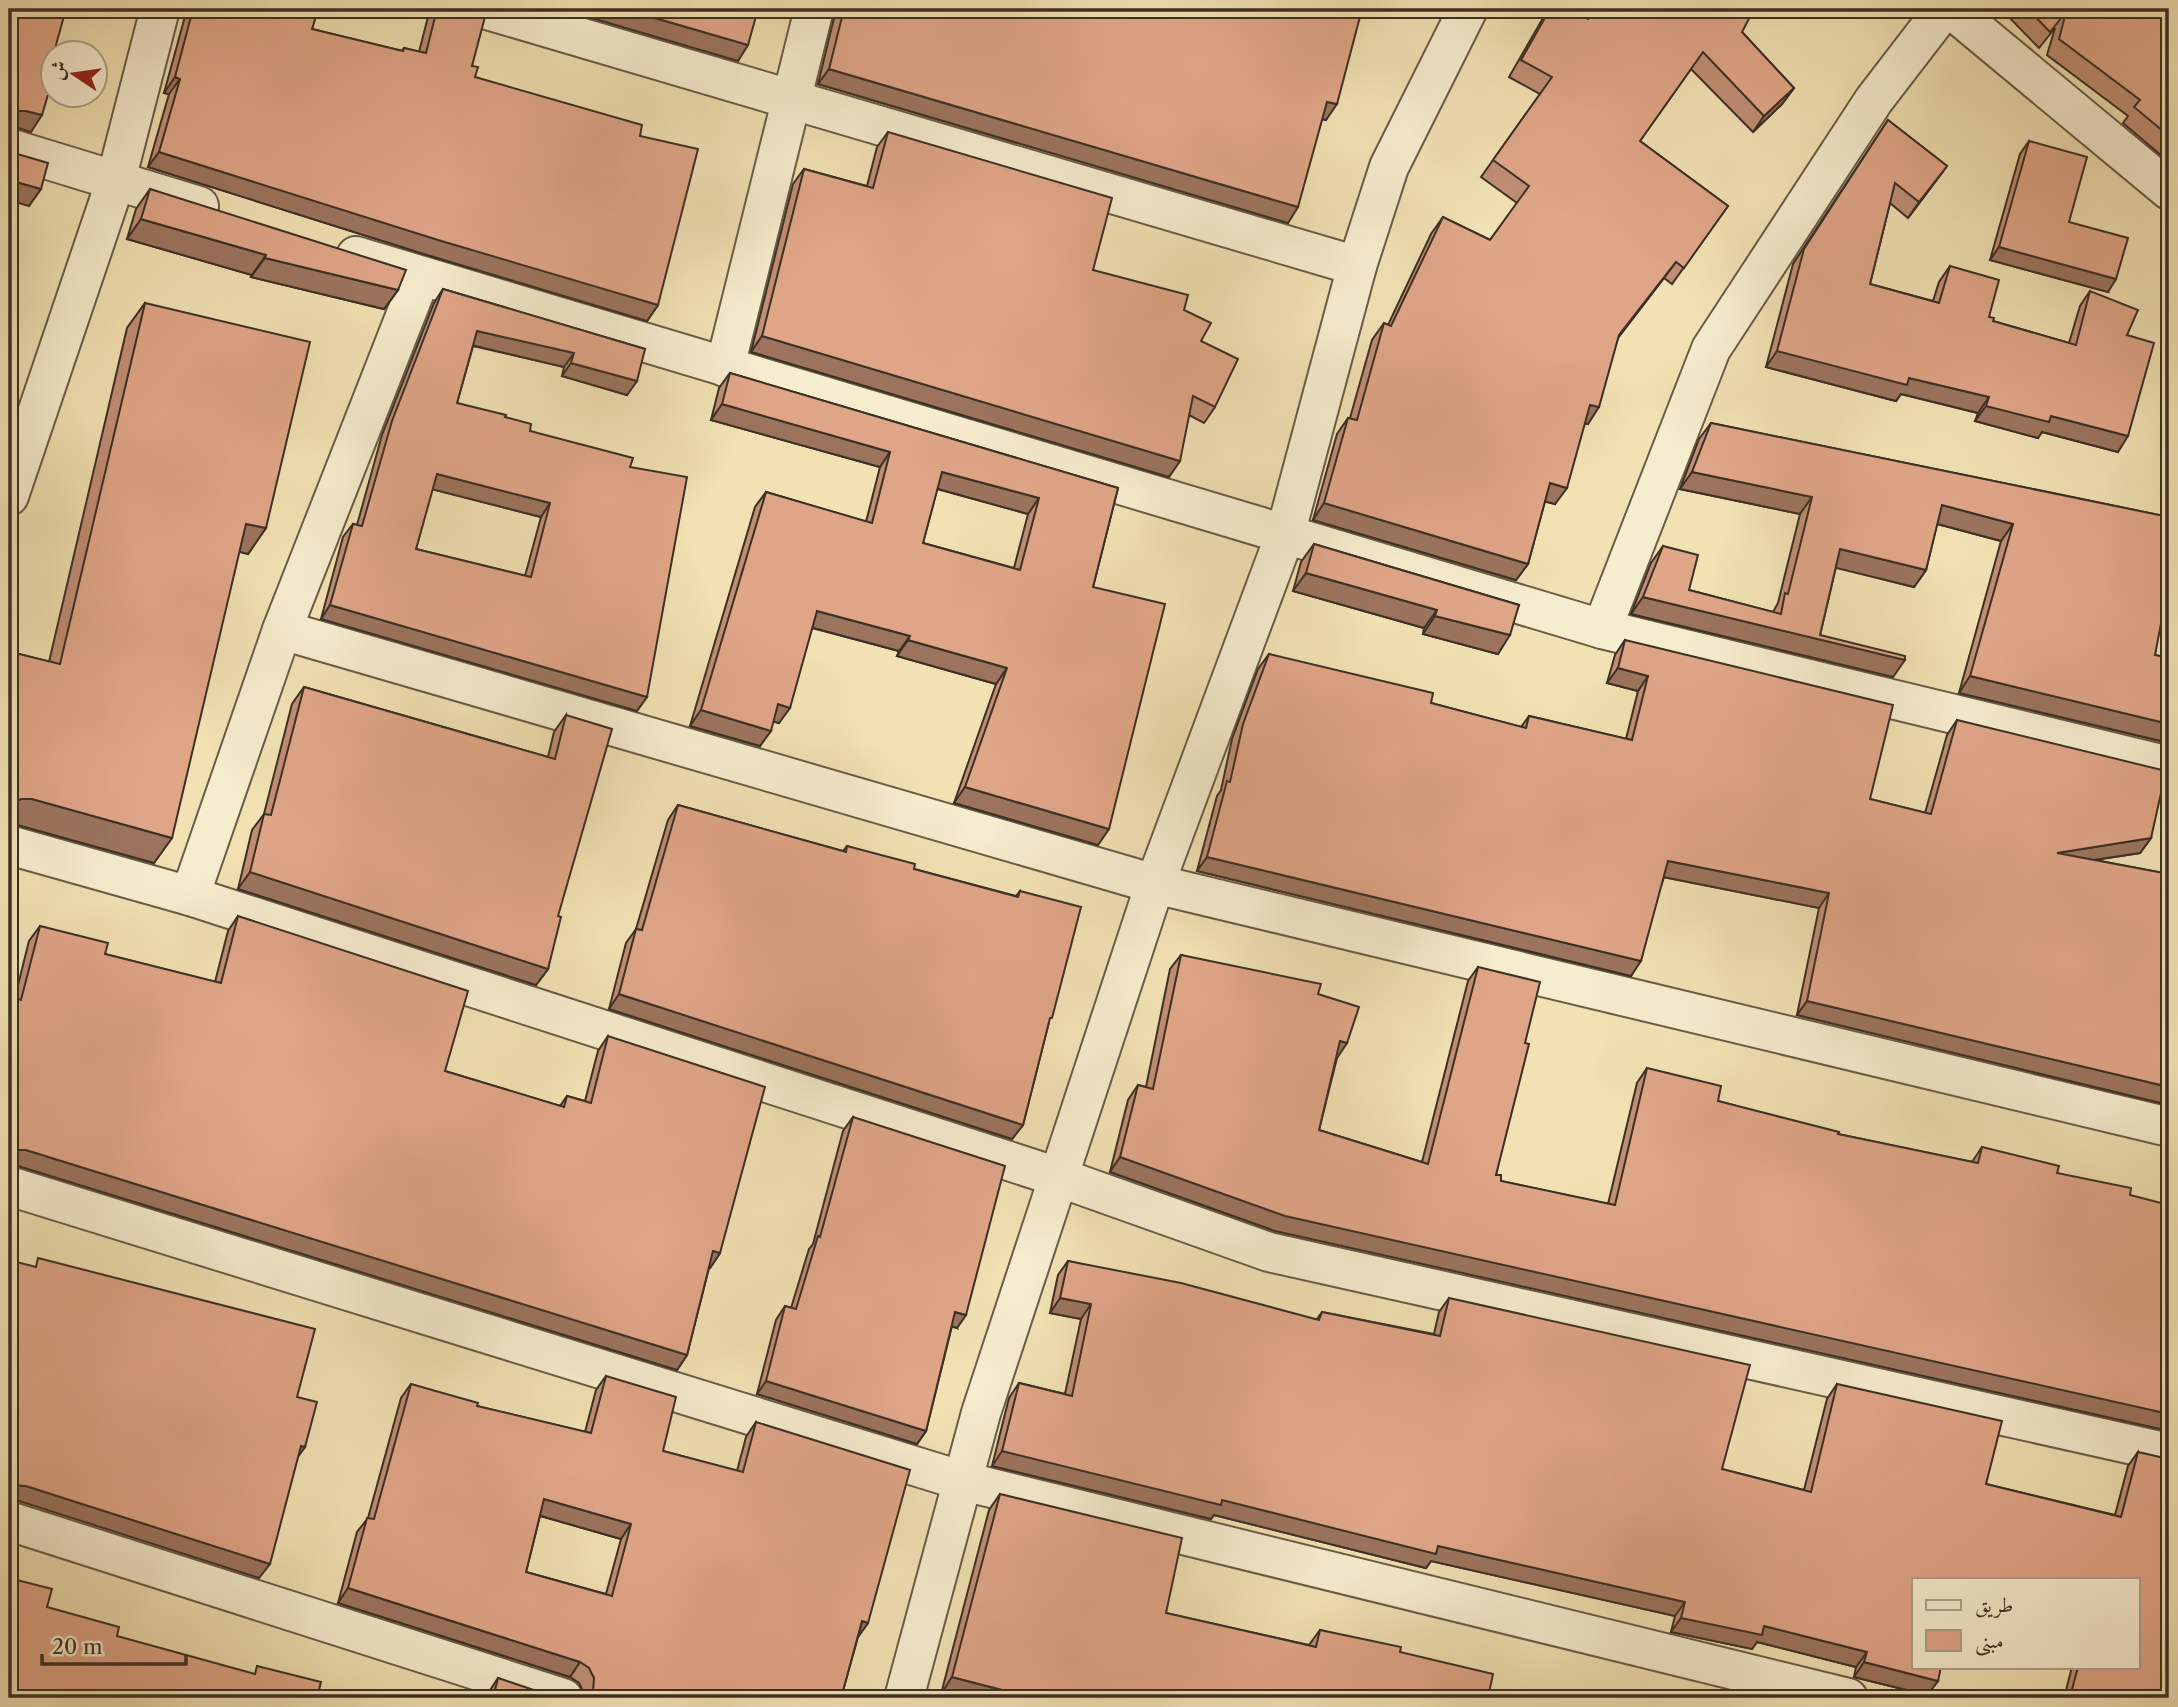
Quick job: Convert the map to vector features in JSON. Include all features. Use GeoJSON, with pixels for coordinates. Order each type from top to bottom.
{"type":"FeatureCollection","features":[{"type":"Feature","properties":{"kind":"street"},"geometry":{"type":"LineString","coordinates":[[9,496],[116,180],[160,9]]}},
{"type":"Feature","properties":{"kind":"street"},"geometry":{"type":"LineString","coordinates":[[484,9],[1357,267]]}},
{"type":"Feature","properties":{"kind":"street"},"geometry":{"type":"LineString","coordinates":[[724,367],[814,9]]}},
{"type":"Feature","properties":{"kind":"street"},"geometry":{"type":"LineString","coordinates":[[904,1698],[981,1413],[1155,884],[1285,534],[1357,267],[1389,167],[1468,9]]}},
{"type":"Feature","properties":{"kind":"street"},"geometry":{"type":"LineString","coordinates":[[1602,629],[1711,349],[1874,100],[1944,9]]}},
{"type":"Feature","properties":{"kind":"street"},"geometry":{"type":"LineString","coordinates":[[1951,9],[2169,190]]}},
{"type":"Feature","properties":{"kind":"street"},"geometry":{"type":"LineString","coordinates":[[9,148],[236,217]]}},
{"type":"Feature","properties":{"kind":"street"},"geometry":{"type":"LineString","coordinates":[[328,247],[1602,629],[2169,766]]}},
{"type":"Feature","properties":{"kind":"street"},"geometry":{"type":"LineString","coordinates":[[190,896],[282,629],[421,276]]}},
{"type":"Feature","properties":{"kind":"street"},"geometry":{"type":"LineString","coordinates":[[282,629],[1155,884],[2169,1127]]}},
{"type":"Feature","properties":{"kind":"street"},"geometry":{"type":"LineString","coordinates":[[9,845],[190,896],[1058,1177],[1269,1252],[2169,1453]]}},
{"type":"Feature","properties":{"kind":"street"},"geometry":{"type":"LineString","coordinates":[[9,1186],[963,1481],[1848,1698]]}},
{"type":"Feature","properties":{"kind":"street"},"geometry":{"type":"LineString","coordinates":[[9,1521],[563,1698]]}},
{"type":"Feature","properties":{"kind":"building"},"geometry":{"type":"Polygon","coordinates":[[[9,9],[66,9],[58,38],[38,38],[38,108],[44,108],[42,115],[26,111],[9,114],[9,9]]]}},
{"type":"Feature","properties":{"kind":"building"},"geometry":{"type":"Polygon","coordinates":[[[193,9],[318,9],[312,29],[403,51],[404,48],[426,53],[437,9],[480,9],[486,13],[472,66],[478,67],[475,77],[642,125],[640,136],[698,149],[658,305],[438,240],[159,152],[180,79],[175,77],[193,9]]]}},
{"type":"Feature","properties":{"kind":"building"},"geometry":{"type":"Polygon","coordinates":[[[624,9],[758,9],[748,45],[624,9]]]}},
{"type":"Feature","properties":{"kind":"building"},"geometry":{"type":"Polygon","coordinates":[[[844,9],[1362,9],[1337,104],[1327,102],[1298,207],[829,69],[844,9]]]}},
{"type":"Feature","properties":{"kind":"building"},"geometry":{"type":"Polygon","coordinates":[[[1550,9],[1568,9],[1588,19],[1595,9],[1754,9],[1742,32],[1794,88],[1764,116],[1703,52],[1640,141],[1728,206],[1684,268],[1676,262],[1619,335],[1599,407],[1590,405],[1567,488],[1550,483],[1528,564],[1324,503],[1348,418],[1357,420],[1384,323],[1391,326],[1443,217],[1490,240],[1529,186],[1493,160],[1552,77],[1521,60],[1550,9]]]}},
{"type":"Feature","properties":{"kind":"building"},"geometry":{"type":"Polygon","coordinates":[[[2028,9],[2155,9],[2169,20],[2169,136],[2134,107],[2140,100],[2059,39],[2066,12],[2050,32],[2028,9]]]}},
{"type":"Feature","properties":{"kind":"building"},"geometry":{"type":"Polygon","coordinates":[[[1888,120],[1947,166],[1919,202],[1895,183],[1870,284],[1939,303],[1950,266],[1999,280],[1989,317],[1994,318],[1993,321],[2076,345],[2090,291],[2138,310],[2127,335],[2154,343],[2128,436],[2051,416],[2049,422],[1986,406],[1989,397],[1909,378],[1907,385],[1777,351],[1804,249],[1888,120]]]}},
{"type":"Feature","properties":{"kind":"building"},"geometry":{"type":"Polygon","coordinates":[[[888,132],[1112,198],[1093,270],[1188,295],[1184,310],[1211,323],[1201,341],[1238,359],[1215,407],[1193,396],[1180,461],[762,336],[804,169],[873,188],[888,132]]]}},
{"type":"Feature","properties":{"kind":"building"},"geometry":{"type":"Polygon","coordinates":[[[2029,141],[2087,157],[2069,222],[2128,238],[2116,279],[1999,247],[2029,141]]]}},
{"type":"Feature","properties":{"kind":"building"},"geometry":{"type":"Polygon","coordinates":[[[9,149],[48,163],[41,189],[9,180],[9,149]]]}},
{"type":"Feature","properties":{"kind":"building"},"geometry":{"type":"Polygon","coordinates":[[[150,189],[406,270],[398,290],[265,258],[266,255],[141,219],[150,189]]]}},
{"type":"Feature","properties":{"kind":"building"},"geometry":{"type":"Polygon","coordinates":[[[443,289],[645,349],[637,381],[571,363],[574,353],[477,331],[457,403],[531,424],[530,431],[633,458],[630,467],[687,477],[647,697],[330,605],[353,524],[362,526],[392,421],[443,289]],[[437,474],[416,549],[531,577],[550,503],[437,474]]]}},
{"type":"Feature","properties":{"kind":"building"},"geometry":{"type":"Polygon","coordinates":[[[145,303],[310,342],[266,528],[246,524],[172,838],[32,799],[21,799],[9,809],[9,725],[15,696],[9,695],[9,679],[15,653],[60,664],[145,303]]]}},
{"type":"Feature","properties":{"kind":"building"},"geometry":{"type":"Polygon","coordinates":[[[730,373],[1118,488],[1093,587],[1165,604],[1109,829],[965,787],[1007,668],[908,640],[910,636],[817,611],[790,708],[778,704],[771,731],[701,710],[766,492],[872,523],[890,452],[722,404],[730,373]],[[942,472],[923,543],[1020,570],[1039,498],[942,472]]]}},
{"type":"Feature","properties":{"kind":"building"},"geometry":{"type":"Polygon","coordinates":[[[1711,423],[2169,517],[2169,582],[2155,655],[2169,658],[2169,724],[1970,676],[2013,524],[1942,505],[1926,570],[1840,549],[1820,635],[1905,656],[1905,660],[1643,597],[1663,546],[1698,555],[1689,590],[1781,614],[1812,497],[1692,472],[1711,423]]]}},
{"type":"Feature","properties":{"kind":"building"},"geometry":{"type":"Polygon","coordinates":[[[1314,544],[1519,605],[1510,635],[1435,616],[1437,610],[1306,573],[1314,544]]]}},
{"type":"Feature","properties":{"kind":"building"},"geometry":{"type":"Polygon","coordinates":[[[1625,640],[1893,705],[1870,799],[1931,814],[1957,720],[2166,771],[2151,838],[2057,853],[2169,874],[2169,1087],[1807,1001],[1829,893],[1668,861],[1641,961],[1207,857],[1227,781],[1230,782],[1243,724],[1269,654],[1433,693],[1431,703],[1526,728],[1529,716],[1632,740],[1648,676],[1618,668],[1625,640]]]}},
{"type":"Feature","properties":{"kind":"building"},"geometry":{"type":"Polygon","coordinates":[[[304,687],[555,759],[566,715],[612,729],[558,916],[561,917],[548,969],[250,872],[264,814],[271,815],[304,687]]]}},
{"type":"Feature","properties":{"kind":"building"},"geometry":{"type":"Polygon","coordinates":[[[678,805],[846,852],[847,846],[915,864],[914,869],[1018,897],[1020,891],[1081,907],[1023,1125],[619,994],[636,929],[642,930],[678,805]]]}},
{"type":"Feature","properties":{"kind":"building"},"geometry":{"type":"Polygon","coordinates":[[[238,916],[468,991],[445,1071],[564,1107],[567,1096],[591,1103],[608,1036],[765,1087],[720,1253],[713,1251],[687,1355],[26,1150],[9,1153],[9,995],[21,1000],[40,926],[108,943],[105,954],[221,983],[238,916]]]}},
{"type":"Feature","properties":{"kind":"building"},"geometry":{"type":"Polygon","coordinates":[[[1181,955],[1321,984],[1318,994],[1359,1007],[1347,1043],[1340,1041],[1319,1130],[1428,1164],[1478,967],[1540,982],[1525,1043],[1529,1044],[1496,1175],[1501,1175],[1501,1181],[1615,1205],[1647,1068],[1721,1086],[1718,1101],[1839,1132],[1838,1134],[1978,1163],[1982,1147],[2059,1166],[2057,1173],[2131,1188],[2130,1195],[2169,1205],[2169,1414],[1285,1216],[1120,1157],[1138,1085],[1153,1089],[1181,955]]]}},
{"type":"Feature","properties":{"kind":"building"},"geometry":{"type":"Polygon","coordinates":[[[853,1117],[1005,1166],[966,1315],[955,1312],[926,1431],[766,1381],[785,1306],[796,1309],[818,1236],[820,1237],[853,1117]]]}},
{"type":"Feature","properties":{"kind":"building"},"geometry":{"type":"Polygon","coordinates":[[[38,1258],[315,1329],[297,1397],[317,1402],[305,1447],[301,1446],[270,1564],[26,1486],[14,1485],[9,1488],[9,1260],[36,1267],[38,1258]]]}},
{"type":"Feature","properties":{"kind":"building"},"geometry":{"type":"Polygon","coordinates":[[[1068,1261],[1181,1283],[1319,1320],[1322,1312],[1440,1336],[1449,1298],[1750,1365],[1722,1469],[1811,1492],[1837,1384],[2002,1421],[1986,1484],[2121,1517],[2138,1452],[2169,1459],[2169,1698],[2070,1697],[2078,1668],[2140,1668],[2140,1578],[1912,1578],[1912,1668],[1941,1668],[1938,1681],[1864,1662],[1867,1652],[1764,1626],[1762,1635],[1681,1618],[1685,1602],[1438,1546],[1436,1554],[1222,1500],[1221,1505],[1002,1451],[1019,1383],[1072,1396],[1091,1304],[1060,1298],[1068,1261]]]}},
{"type":"Feature","properties":{"kind":"building"},"geometry":{"type":"Polygon","coordinates":[[[606,1376],[676,1397],[663,1451],[743,1472],[756,1422],[910,1470],[868,1623],[862,1621],[841,1698],[616,1698],[593,1692],[594,1678],[589,1668],[580,1662],[348,1588],[367,1518],[374,1519],[411,1384],[478,1403],[477,1406],[591,1433],[606,1376]],[[544,1499],[526,1572],[612,1596],[631,1524],[544,1499]]]}},
{"type":"Feature","properties":{"kind":"building"},"geometry":{"type":"Polygon","coordinates":[[[1000,1494],[1182,1538],[1166,1613],[1316,1647],[1320,1630],[1401,1647],[1400,1652],[1493,1674],[1488,1698],[1076,1698],[1061,1695],[1061,1698],[1033,1698],[952,1677],[1000,1494]]]}},
{"type":"Feature","properties":{"kind":"building"},"geometry":{"type":"Polygon","coordinates":[[[9,1578],[52,1589],[47,1607],[119,1627],[117,1636],[255,1674],[257,1666],[321,1682],[317,1698],[9,1698],[9,1578]]]}},
{"type":"Feature","properties":{"kind":"building"},"geometry":{"type":"Polygon","coordinates":[[[498,1678],[552,1696],[493,1698],[498,1678]]]}}]}
